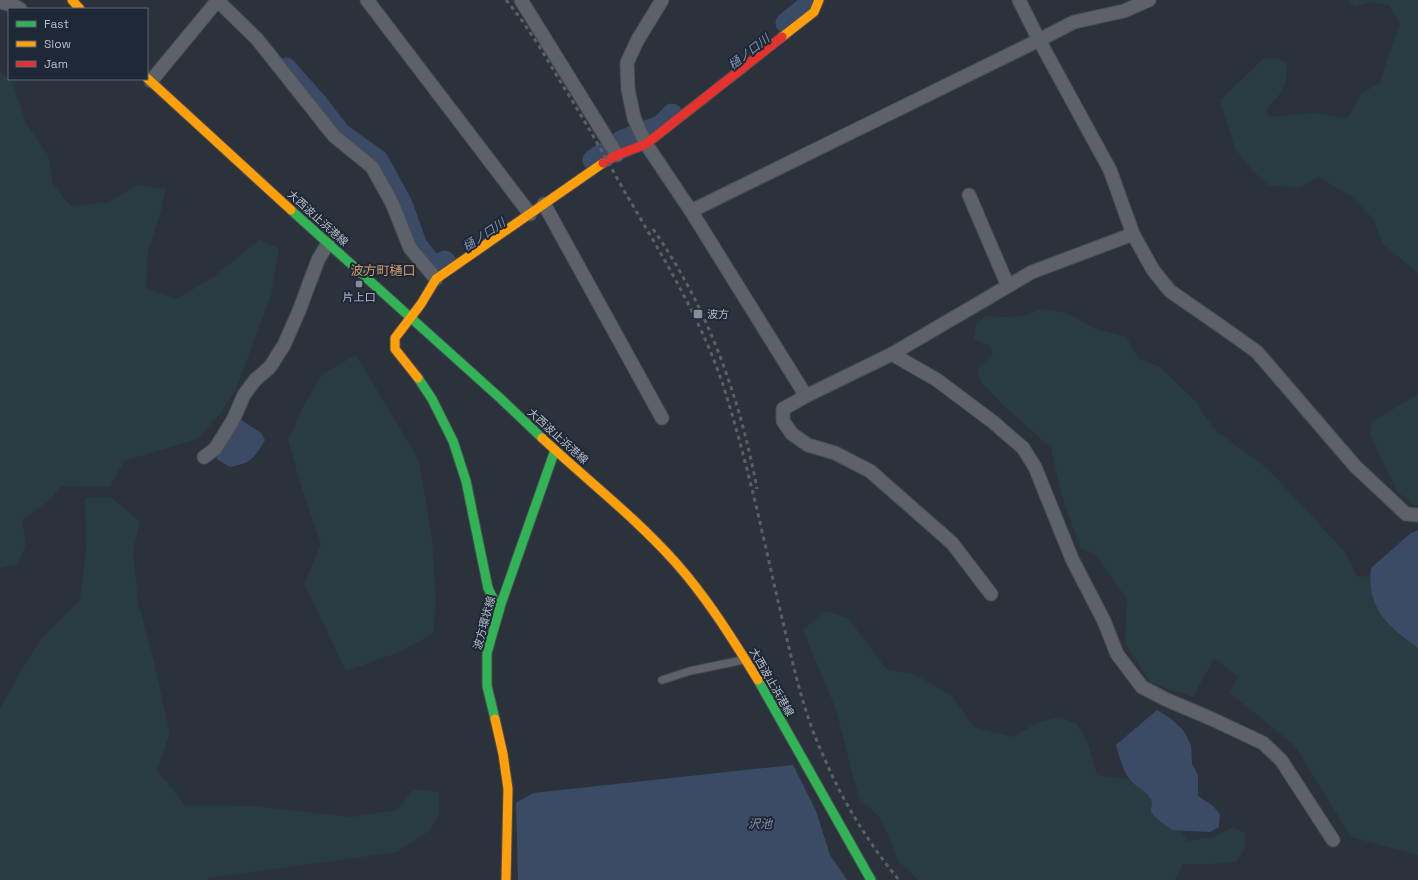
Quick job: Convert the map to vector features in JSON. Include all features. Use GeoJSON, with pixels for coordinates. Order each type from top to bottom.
{"type":"FeatureCollection","features":[{"type":"Feature","properties":{"kind":"main road"},"geometry":{"type":"LineString","coordinates":[[72,0],[79,8]]}},
{"type":"Feature","properties":{"kind":"main road"},"geometry":{"type":"LineString","coordinates":[[499,611],[488,588],[470,494],[452,441],[432,399],[417,376],[395,349],[395,338],[411,318],[436,279],[617,155],[646,144],[814,12],[819,0]]}},
{"type":"Feature","properties":{"kind":"main road","name":"大西波止浜港線"},"geometry":{"type":"LineString","coordinates":[[149,79],[500,398],[555,450],[635,520],[676,563],[708,603],[745,659],[871,880]]}},
{"type":"Feature","properties":{"kind":"main road","name":"波方環状線"},"geometry":{"type":"LineString","coordinates":[[506,880],[508,789],[503,754],[488,686],[487,653],[499,611],[555,450]]}},
{"type":"Feature","properties":{"kind":"street"},"geometry":{"type":"LineString","coordinates":[[149,79],[218,0],[257,39],[334,136],[372,167],[392,203],[410,248],[436,279]]}},
{"type":"Feature","properties":{"kind":"street"},"geometry":{"type":"LineString","coordinates":[[366,0],[530,214]]}},
{"type":"Feature","properties":{"kind":"street"},"geometry":{"type":"LineString","coordinates":[[521,0],[617,155]]}},
{"type":"Feature","properties":{"kind":"street"},"geometry":{"type":"LineString","coordinates":[[662,0],[637,41],[627,63],[628,89],[634,118],[646,144],[691,211],[806,396]]}},
{"type":"Feature","properties":{"kind":"street"},"geometry":{"type":"LineString","coordinates":[[1019,0],[1039,40],[1110,170],[1133,234],[1153,270],[1170,291],[1257,352],[1355,466],[1406,514],[1418,515]]}},
{"type":"Feature","properties":{"kind":"street"},"geometry":{"type":"LineString","coordinates":[[691,211],[1074,22],[1124,11],[1149,0]]}},
{"type":"Feature","properties":{"kind":"street"},"geometry":{"type":"LineString","coordinates":[[0,2],[14,5],[18,8]]}},
{"type":"Feature","properties":{"kind":"street"},"geometry":{"type":"LineString","coordinates":[[969,195],[1008,286]]}},
{"type":"Feature","properties":{"kind":"street"},"geometry":{"type":"LineString","coordinates":[[544,204],[662,418]]}},
{"type":"Feature","properties":{"kind":"street"},"geometry":{"type":"LineString","coordinates":[[991,594],[952,543],[870,471],[835,453],[808,445],[792,434],[783,421],[784,409],[806,396],[892,354],[1032,272],[1133,234]]}},
{"type":"Feature","properties":{"kind":"street"},"geometry":{"type":"LineString","coordinates":[[204,457],[215,449],[233,420],[244,395],[255,380],[270,367],[284,345],[300,312],[318,260],[328,243]]}},
{"type":"Feature","properties":{"kind":"street"},"geometry":{"type":"LineString","coordinates":[[892,354],[937,380],[993,422],[1023,448],[1035,467],[1072,559],[1104,621],[1117,654],[1142,687],[1262,743],[1281,760],[1333,840]]}},
{"type":"Feature","properties":{"kind":"lane"},"geometry":{"type":"LineString","coordinates":[[662,680],[690,671],[745,659]]}},
{"type":"Feature","properties":{"kind":"green space"},"geometry":{"type":"Polygon","coordinates":[[[1349,0],[1418,0],[1418,273],[1384,245],[1373,219],[1351,196],[1318,177],[1300,188],[1268,185],[1252,170],[1235,149],[1220,100],[1263,59],[1277,58],[1286,62],[1287,71],[1283,89],[1266,110],[1269,117],[1316,113],[1347,119],[1362,93],[1380,83],[1400,24],[1389,5],[1370,2],[1355,7],[1349,0]]]}},
{"type":"Feature","properties":{"kind":"green space"},"geometry":{"type":"Polygon","coordinates":[[[0,71],[13,84],[27,125],[48,155],[53,185],[71,206],[109,202],[138,185],[166,189],[148,252],[146,288],[176,299],[212,278],[260,239],[279,249],[271,295],[236,389],[220,414],[197,439],[124,461],[110,487],[60,486],[51,499],[22,520],[26,544],[18,564],[0,568],[0,71]]]}},
{"type":"Feature","properties":{"kind":"green space"},"geometry":{"type":"Polygon","coordinates":[[[1041,309],[1067,313],[1093,328],[1126,337],[1139,359],[1159,366],[1196,402],[1214,429],[1268,469],[1345,552],[1357,576],[1377,577],[1418,621],[1418,855],[1351,837],[1295,746],[1230,693],[1238,677],[1214,658],[1193,697],[1151,683],[1125,643],[1127,599],[1095,554],[1081,549],[1062,497],[1051,448],[1005,407],[981,382],[977,370],[993,354],[990,346],[974,340],[976,324],[985,316],[1014,317],[1041,309]]]}},
{"type":"Feature","properties":{"kind":"green space"},"geometry":{"type":"Polygon","coordinates":[[[356,355],[419,460],[432,539],[436,600],[433,634],[397,653],[346,671],[304,584],[321,544],[301,486],[288,439],[304,405],[322,374],[356,355]]]}},
{"type":"Feature","properties":{"kind":"green space"},"geometry":{"type":"Polygon","coordinates":[[[1418,394],[1418,506],[1412,504],[1397,491],[1370,434],[1372,422],[1418,394]]]}},
{"type":"Feature","properties":{"kind":"green space"},"geometry":{"type":"Polygon","coordinates":[[[85,498],[112,498],[140,522],[133,551],[138,602],[154,661],[170,734],[157,770],[185,805],[252,806],[352,817],[396,810],[414,790],[439,792],[439,814],[429,831],[397,852],[209,878],[208,880],[0,880],[0,709],[40,640],[80,600],[86,550],[85,498]]]}},
{"type":"Feature","properties":{"kind":"green space"},"geometry":{"type":"Polygon","coordinates":[[[826,611],[848,618],[887,670],[914,674],[952,696],[974,727],[1013,737],[1038,722],[1060,717],[1077,724],[1088,743],[1097,775],[1154,783],[1187,841],[1213,837],[1233,827],[1246,834],[1245,849],[1236,862],[1183,864],[1175,880],[918,880],[899,862],[880,817],[859,799],[836,710],[803,630],[826,611]]]}},
{"type":"Feature","properties":{"kind":"water"},"geometry":{"type":"Polygon","coordinates":[[[238,418],[261,433],[265,440],[252,459],[243,464],[230,467],[217,459],[217,451],[238,418]]]}},
{"type":"Feature","properties":{"kind":"water"},"geometry":{"type":"Polygon","coordinates":[[[1418,530],[1418,648],[1397,632],[1381,615],[1372,595],[1370,582],[1371,568],[1411,533],[1418,530]]]}},
{"type":"Feature","properties":{"kind":"water"},"geometry":{"type":"Polygon","coordinates":[[[1157,710],[1170,718],[1183,730],[1191,745],[1192,764],[1198,775],[1198,796],[1213,806],[1220,814],[1219,827],[1210,832],[1172,830],[1157,819],[1151,812],[1152,802],[1150,798],[1145,792],[1134,784],[1124,769],[1116,745],[1157,710]]]}},
{"type":"Feature","properties":{"kind":"water","name":"沢池"},"geometry":{"type":"Polygon","coordinates":[[[793,765],[816,811],[830,855],[847,880],[518,880],[516,803],[533,793],[793,765]]]}},
{"type":"Feature","properties":{"kind":"waterway","name":"樋ノ口川"},"geometry":{"type":"LineString","coordinates":[[786,23],[806,7],[808,0]]}},
{"type":"Feature","properties":{"kind":"waterway","name":"樋ノ口川"},"geometry":{"type":"LineString","coordinates":[[286,68],[317,103],[340,133],[378,160],[402,204],[417,246],[435,268],[445,261]]}},
{"type":"Feature","properties":{"kind":"waterway","name":"樋ノ口川"},"geometry":{"type":"LineString","coordinates":[[593,160],[623,140],[662,125],[672,114]]}},
{"type":"Feature","properties":{"kind":"railway"},"geometry":{"type":"LineString","coordinates":[[506,0],[535,40],[592,134],[682,291],[708,345],[719,373],[743,453],[793,666],[809,720],[830,772],[847,805],[866,836],[899,880]]}},
{"type":"Feature","properties":{"kind":"railway"},"geometry":{"type":"LineString","coordinates":[[653,229],[690,289],[719,353],[741,420],[757,489]]}},
{"type":"Feature","properties":{"kind":"traffic: fast"},"geometry":{"type":"LineString","coordinates":[[291,210],[500,398],[542,438]]}},
{"type":"Feature","properties":{"kind":"traffic: fast"},"geometry":{"type":"LineString","coordinates":[[418,378],[432,399],[453,441],[466,481],[488,588],[499,611]]}},
{"type":"Feature","properties":{"kind":"traffic: fast"},"geometry":{"type":"LineString","coordinates":[[495,719],[487,686],[487,653],[501,604],[555,450]]}},
{"type":"Feature","properties":{"kind":"traffic: fast"},"geometry":{"type":"LineString","coordinates":[[758,680],[871,880]]}},
{"type":"Feature","properties":{"kind":"traffic: slow"},"geometry":{"type":"LineString","coordinates":[[72,0],[79,8]]}},
{"type":"Feature","properties":{"kind":"traffic: slow"},"geometry":{"type":"LineString","coordinates":[[782,37],[814,12],[819,0]]}},
{"type":"Feature","properties":{"kind":"traffic: slow"},"geometry":{"type":"LineString","coordinates":[[148,79],[291,210]]}},
{"type":"Feature","properties":{"kind":"traffic: slow"},"geometry":{"type":"LineString","coordinates":[[418,378],[395,349],[395,338],[421,304],[436,279],[603,163]]}},
{"type":"Feature","properties":{"kind":"traffic: slow"},"geometry":{"type":"LineString","coordinates":[[542,438],[627,514],[676,563],[709,605],[758,680]]}},
{"type":"Feature","properties":{"kind":"traffic: slow"},"geometry":{"type":"LineString","coordinates":[[495,719],[503,754],[508,789],[506,880]]}},
{"type":"Feature","properties":{"kind":"traffic: jam"},"geometry":{"type":"LineString","coordinates":[[603,163],[617,155],[646,144],[782,37]]}},
{"type":"Feature","properties":{"kind":"place","name":"片上口"},"geometry":{"type":"Point","coordinates":[359,284]}},
{"type":"Feature","properties":{"kind":"place","name":"波方"},"geometry":{"type":"Point","coordinates":[698,314]}},
{"type":"Feature","properties":{"kind":"district","name":"波方町樋口"},"geometry":{"type":"Point","coordinates":[383,270]}}]}
